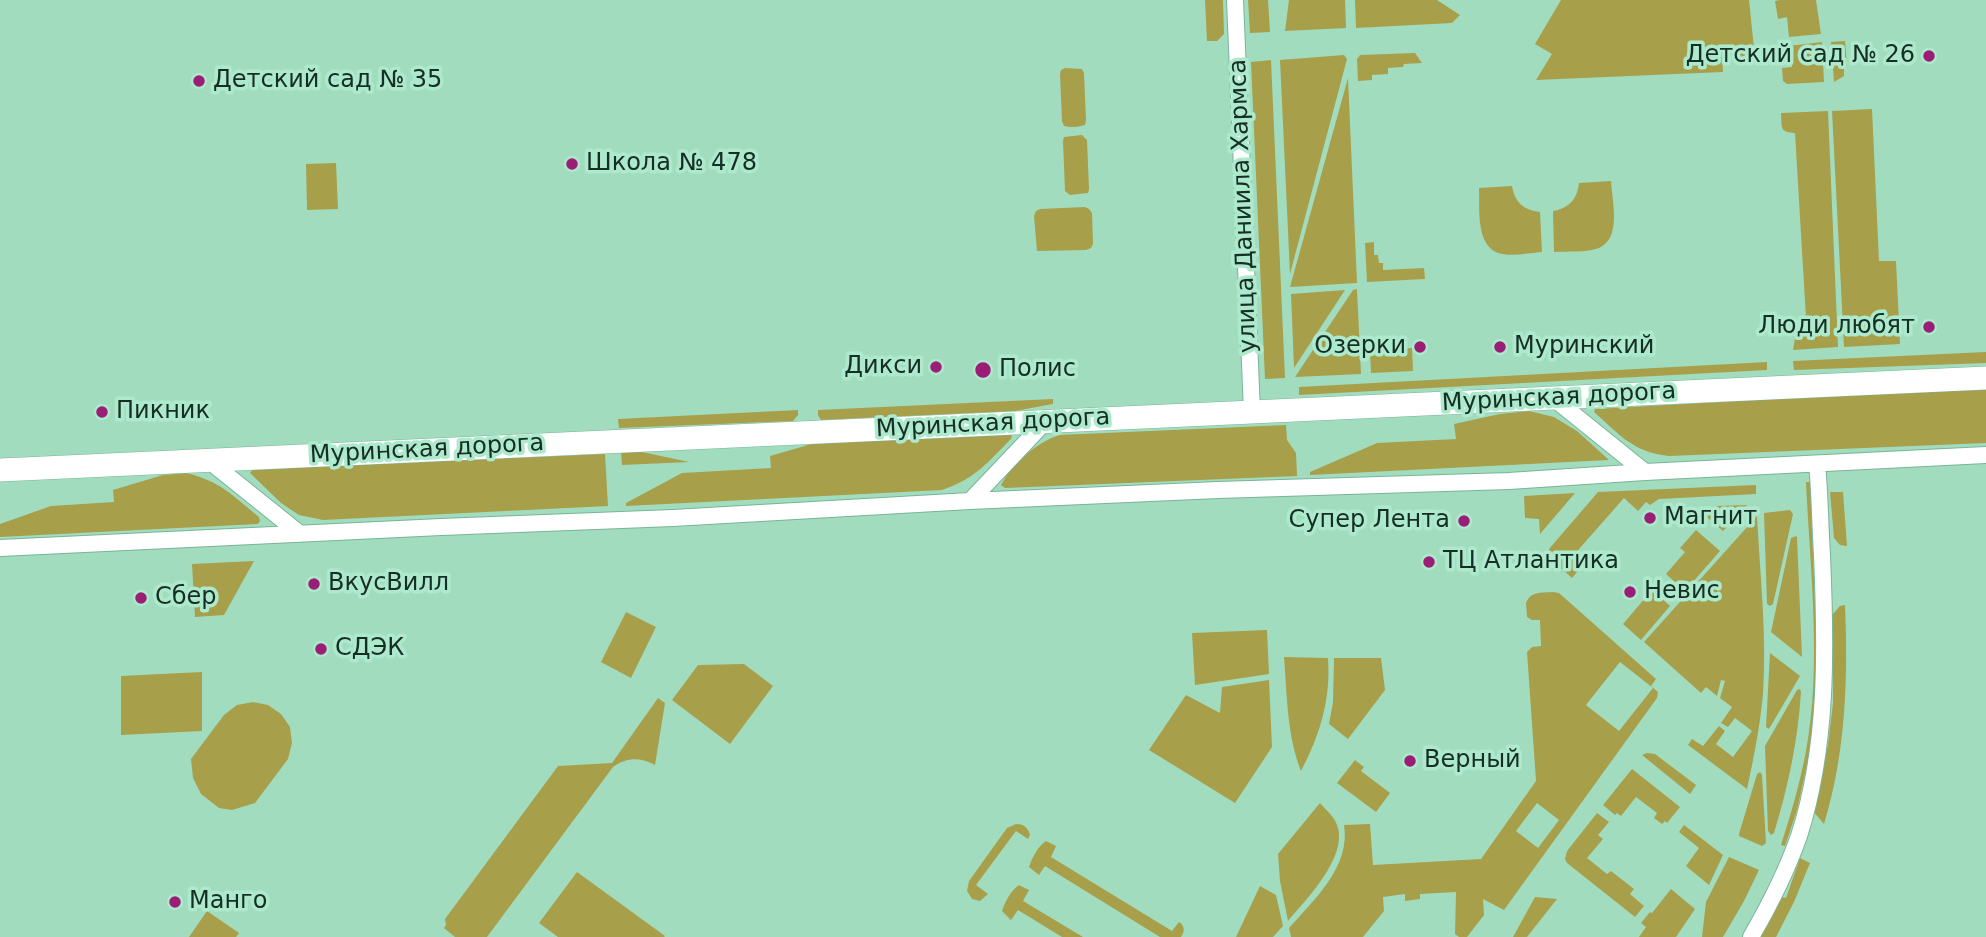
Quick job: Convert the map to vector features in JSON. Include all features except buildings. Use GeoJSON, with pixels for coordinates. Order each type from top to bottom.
{"type":"FeatureCollection","features":[{"type":"Feature","properties":{"kind":"street","name":"улица Даниила Хармса"},"geometry":{"type":"LineString","coordinates":[[1235,0],[1252,412]]}},
{"type":"Feature","properties":{"kind":"street","name":"Муринская дорога"},"geometry":{"type":"LineString","coordinates":[[0,470],[1986,378]]}},
{"type":"Feature","properties":{"kind":"street"},"geometry":{"type":"LineString","coordinates":[[1552,397],[1645,472]]}},
{"type":"Feature","properties":{"kind":"street"},"geometry":{"type":"LineString","coordinates":[[970,501],[1045,422]]}},
{"type":"Feature","properties":{"kind":"street"},"geometry":{"type":"LineString","coordinates":[[0,548],[299,533],[673,519],[970,501],[1509,481],[1986,454]]}},
{"type":"Feature","properties":{"kind":"street"},"geometry":{"type":"LineString","coordinates":[[208,460],[299,533]]}},
{"type":"Feature","properties":{"kind":"street"},"geometry":{"type":"LineString","coordinates":[[1751,937],[1799,836],[1815,768],[1824,679],[1817,464]]}},
{"type":"Feature","properties":{"kind":"shaded area"},"geometry":{"type":"Polygon","coordinates":[[[1205,0],[1223,0],[1224,34],[1217,41],[1207,41],[1205,0]]]}},
{"type":"Feature","properties":{"kind":"shaded area"},"geometry":{"type":"Polygon","coordinates":[[[1248,0],[1268,0],[1270,32],[1250,33],[1248,0]]]}},
{"type":"Feature","properties":{"kind":"shaded area"},"geometry":{"type":"Polygon","coordinates":[[[1289,0],[1345,0],[1346,28],[1285,31],[1289,0]]]}},
{"type":"Feature","properties":{"kind":"shaded area"},"geometry":{"type":"Polygon","coordinates":[[[1355,0],[1437,0],[1460,15],[1452,23],[1356,28],[1355,0]]]}},
{"type":"Feature","properties":{"kind":"shaded area"},"geometry":{"type":"Polygon","coordinates":[[[1561,0],[1749,0],[1755,58],[1722,57],[1723,72],[1536,80],[1552,54],[1535,44],[1561,0]]]}},
{"type":"Feature","properties":{"kind":"shaded area"},"geometry":{"type":"Polygon","coordinates":[[[1816,0],[1821,34],[1789,37],[1787,17],[1778,19],[1775,1],[1816,0]]]}},
{"type":"Feature","properties":{"kind":"shaded area"},"geometry":{"type":"Polygon","coordinates":[[[1845,41],[1847,66],[1844,66],[1844,76],[1834,82],[1831,42],[1845,41]]]}},
{"type":"Feature","properties":{"kind":"shaded area"},"geometry":{"type":"Polygon","coordinates":[[[1822,42],[1824,82],[1787,84],[1783,81],[1782,68],[1792,67],[1789,46],[1822,42]]]}},
{"type":"Feature","properties":{"kind":"shaded area"},"geometry":{"type":"Polygon","coordinates":[[[1415,53],[1422,63],[1388,68],[1388,74],[1372,75],[1372,80],[1358,81],[1357,59],[1360,55],[1415,53]]]}},
{"type":"Feature","properties":{"kind":"shaded area"},"geometry":{"type":"Polygon","coordinates":[[[1344,55],[1347,59],[1290,274],[1280,60],[1344,55]]]}},
{"type":"Feature","properties":{"kind":"shaded area"},"geometry":{"type":"Polygon","coordinates":[[[1271,60],[1285,378],[1265,379],[1251,62],[1271,60]]]}},
{"type":"Feature","properties":{"kind":"shaded area"},"geometry":{"type":"Polygon","coordinates":[[[1065,68],[1082,69],[1084,73],[1085,125],[1067,127],[1062,121],[1060,74],[1065,68]]]}},
{"type":"Feature","properties":{"kind":"shaded area"},"geometry":{"type":"Polygon","coordinates":[[[1348,78],[1357,283],[1290,287],[1348,78]]]}},
{"type":"Feature","properties":{"kind":"shaded area"},"geometry":{"type":"Polygon","coordinates":[[[1872,109],[1879,261],[1896,261],[1900,344],[1844,347],[1832,111],[1872,109]]]}},
{"type":"Feature","properties":{"kind":"shaded area"},"geometry":{"type":"Polygon","coordinates":[[[1828,111],[1838,347],[1793,350],[1795,338],[1807,335],[1795,133],[1784,130],[1781,113],[1828,111]]]}},
{"type":"Feature","properties":{"kind":"shaded area"},"geometry":{"type":"Polygon","coordinates":[[[1082,135],[1087,140],[1089,189],[1088,193],[1070,195],[1065,191],[1063,141],[1064,137],[1082,135]]]}},
{"type":"Feature","properties":{"kind":"shaded area"},"geometry":{"type":"Polygon","coordinates":[[[336,163],[338,209],[307,210],[306,164],[336,163]]]}},
{"type":"Feature","properties":{"kind":"shaded area"},"geometry":{"type":"Polygon","coordinates":[[[1611,181],[1614,218],[1611,236],[1606,243],[1588,251],[1554,252],[1553,211],[1564,208],[1571,202],[1579,183],[1611,181]]]}},
{"type":"Feature","properties":{"kind":"shaded area"},"geometry":{"type":"Polygon","coordinates":[[[1512,186],[1521,205],[1540,212],[1542,252],[1503,254],[1485,242],[1479,215],[1479,188],[1512,186]]]}},
{"type":"Feature","properties":{"kind":"shaded area"},"geometry":{"type":"Polygon","coordinates":[[[1085,207],[1092,213],[1091,248],[1037,251],[1034,216],[1036,211],[1085,207]]]}},
{"type":"Feature","properties":{"kind":"shaded area"},"geometry":{"type":"Polygon","coordinates":[[[1374,242],[1374,255],[1378,255],[1379,263],[1383,263],[1383,270],[1424,268],[1425,279],[1367,282],[1365,243],[1374,242]]]}},
{"type":"Feature","properties":{"kind":"shaded area"},"geometry":{"type":"Polygon","coordinates":[[[1357,289],[1361,374],[1295,377],[1353,290],[1357,289]]]}},
{"type":"Feature","properties":{"kind":"shaded area"},"geometry":{"type":"Polygon","coordinates":[[[1345,290],[1294,368],[1291,294],[1345,290]]]}},
{"type":"Feature","properties":{"kind":"shaded area"},"geometry":{"type":"Polygon","coordinates":[[[1412,348],[1413,371],[1371,373],[1370,350],[1412,348]]]}},
{"type":"Feature","properties":{"kind":"shaded area"},"geometry":{"type":"Polygon","coordinates":[[[1986,352],[1986,363],[1794,370],[1793,361],[1986,352]]]}},
{"type":"Feature","properties":{"kind":"shaded area"},"geometry":{"type":"Polygon","coordinates":[[[1767,362],[1767,370],[1299,395],[1299,387],[1767,362]]]}},
{"type":"Feature","properties":{"kind":"shaded area"},"geometry":{"type":"Polygon","coordinates":[[[1986,387],[1986,443],[1669,456],[1636,446],[1594,412],[1595,409],[1986,387]]]}},
{"type":"Feature","properties":{"kind":"shaded area"},"geometry":{"type":"Polygon","coordinates":[[[1053,399],[1053,404],[1015,411],[821,420],[818,415],[818,410],[1053,399]]]}},
{"type":"Feature","properties":{"kind":"shaded area"},"geometry":{"type":"Polygon","coordinates":[[[798,410],[793,421],[619,428],[618,419],[798,410]]]}},
{"type":"Feature","properties":{"kind":"shaded area"},"geometry":{"type":"Polygon","coordinates":[[[1529,411],[1554,417],[1577,431],[1609,460],[1310,475],[1310,472],[1377,443],[1456,439],[1454,424],[1529,411]]]}},
{"type":"Feature","properties":{"kind":"shaded area"},"geometry":{"type":"Polygon","coordinates":[[[1286,425],[1287,440],[1296,453],[1297,476],[1005,488],[1001,485],[1026,455],[1059,435],[1286,425]]]}},
{"type":"Feature","properties":{"kind":"shaded area"},"geometry":{"type":"Polygon","coordinates":[[[1010,432],[1011,439],[980,469],[942,490],[626,506],[626,503],[682,473],[771,468],[770,456],[815,443],[1010,432]]]}},
{"type":"Feature","properties":{"kind":"shaded area"},"geometry":{"type":"Polygon","coordinates":[[[621,452],[642,452],[689,462],[622,465],[621,452]]]}},
{"type":"Feature","properties":{"kind":"shaded area"},"geometry":{"type":"Polygon","coordinates":[[[605,454],[608,506],[323,520],[299,515],[281,503],[250,473],[253,469],[605,454]]]}},
{"type":"Feature","properties":{"kind":"shaded area"},"geometry":{"type":"Polygon","coordinates":[[[186,473],[208,480],[225,490],[259,517],[258,524],[0,537],[0,524],[51,506],[114,502],[113,490],[163,475],[186,473]]]}},
{"type":"Feature","properties":{"kind":"shaded area"},"geometry":{"type":"Polygon","coordinates":[[[1806,482],[1810,482],[1818,676],[1810,751],[1797,810],[1785,846],[1781,845],[1806,751],[1813,685],[1814,617],[1806,482]]]}},
{"type":"Feature","properties":{"kind":"shaded area"},"geometry":{"type":"Polygon","coordinates":[[[1756,485],[1756,494],[1659,499],[1650,505],[1646,502],[1638,511],[1624,498],[1572,557],[1582,566],[1572,578],[1562,569],[1550,570],[1549,549],[1598,492],[1756,485]]]}},
{"type":"Feature","properties":{"kind":"shaded area"},"geometry":{"type":"Polygon","coordinates":[[[1830,492],[1843,492],[1847,546],[1840,545],[1834,538],[1830,492]]]}},
{"type":"Feature","properties":{"kind":"shaded area"},"geometry":{"type":"Polygon","coordinates":[[[1575,493],[1540,534],[1539,519],[1525,518],[1524,496],[1575,493]]]}},
{"type":"Feature","properties":{"kind":"shaded area"},"geometry":{"type":"Polygon","coordinates":[[[1747,505],[1723,531],[1707,517],[1717,506],[1747,505]]]}},
{"type":"Feature","properties":{"kind":"shaded area"},"geometry":{"type":"Polygon","coordinates":[[[1790,510],[1793,514],[1773,604],[1770,606],[1767,604],[1764,513],[1790,510]]]}},
{"type":"Feature","properties":{"kind":"shaded area"},"geometry":{"type":"Polygon","coordinates":[[[1757,516],[1764,672],[1760,718],[1747,789],[1688,745],[1692,739],[1703,746],[1719,726],[1725,731],[1716,744],[1733,757],[1752,731],[1735,718],[1728,727],[1721,723],[1732,707],[1720,698],[1725,681],[1721,680],[1717,696],[1706,687],[1701,693],[1644,642],[1757,516]]]}},
{"type":"Feature","properties":{"kind":"shaded area"},"geometry":{"type":"Polygon","coordinates":[[[1696,530],[1720,551],[1685,591],[1666,574],[1685,552],[1680,548],[1696,530]]]}},
{"type":"Feature","properties":{"kind":"shaded area"},"geometry":{"type":"Polygon","coordinates":[[[1796,536],[1802,657],[1771,632],[1791,538],[1796,536]]]}},
{"type":"Feature","properties":{"kind":"shaded area"},"geometry":{"type":"Polygon","coordinates":[[[254,561],[224,615],[195,617],[192,564],[254,561]]]}},
{"type":"Feature","properties":{"kind":"shaded area"},"geometry":{"type":"Polygon","coordinates":[[[1652,590],[1670,606],[1641,640],[1623,624],[1652,590]]]}},
{"type":"Feature","properties":{"kind":"shaded area"},"geometry":{"type":"Polygon","coordinates":[[[1559,593],[1656,679],[1651,686],[1658,692],[1657,698],[1504,910],[1483,899],[1484,915],[1467,937],[1459,937],[1455,934],[1456,892],[1420,894],[1420,899],[1405,901],[1405,894],[1383,897],[1384,911],[1363,937],[1291,937],[1289,928],[1319,894],[1336,868],[1345,840],[1344,825],[1370,824],[1373,865],[1481,859],[1536,781],[1527,652],[1532,647],[1541,646],[1540,620],[1527,617],[1526,603],[1534,595],[1559,593]],[[1620,662],[1586,705],[1619,731],[1653,688],[1620,662]],[[1537,803],[1516,831],[1538,848],[1559,820],[1537,803]]]}},
{"type":"Feature","properties":{"kind":"shaded area"},"geometry":{"type":"Polygon","coordinates":[[[1845,605],[1844,715],[1837,770],[1824,824],[1813,811],[1828,745],[1833,703],[1833,614],[1840,606],[1845,605]]]}},
{"type":"Feature","properties":{"kind":"shaded area"},"geometry":{"type":"Polygon","coordinates":[[[626,612],[656,627],[631,678],[601,662],[626,612]]]}},
{"type":"Feature","properties":{"kind":"shaded area"},"geometry":{"type":"Polygon","coordinates":[[[1267,630],[1269,674],[1195,685],[1192,633],[1267,630]]]}},
{"type":"Feature","properties":{"kind":"shaded area"},"geometry":{"type":"Polygon","coordinates":[[[1770,653],[1800,676],[1769,729],[1766,727],[1770,653]]]}},
{"type":"Feature","properties":{"kind":"shaded area"},"geometry":{"type":"Polygon","coordinates":[[[1284,657],[1328,658],[1328,688],[1323,716],[1301,771],[1290,730],[1284,657]]]}},
{"type":"Feature","properties":{"kind":"shaded area"},"geometry":{"type":"Polygon","coordinates":[[[1334,658],[1381,658],[1385,690],[1348,739],[1329,724],[1333,702],[1334,658]]]}},
{"type":"Feature","properties":{"kind":"shaded area"},"geometry":{"type":"Polygon","coordinates":[[[744,664],[773,686],[730,744],[672,700],[698,665],[744,664]]]}},
{"type":"Feature","properties":{"kind":"shaded area"},"geometry":{"type":"Polygon","coordinates":[[[202,672],[202,731],[121,735],[121,676],[202,672]]]}},
{"type":"Feature","properties":{"kind":"shaded area"},"geometry":{"type":"Polygon","coordinates":[[[1269,680],[1272,747],[1235,803],[1149,750],[1186,695],[1220,713],[1222,687],[1269,680]]]}},
{"type":"Feature","properties":{"kind":"shaded area"},"geometry":{"type":"Polygon","coordinates":[[[1800,689],[1800,710],[1792,764],[1774,833],[1771,835],[1768,831],[1765,746],[1800,689]]]}},
{"type":"Feature","properties":{"kind":"shaded area"},"geometry":{"type":"Polygon","coordinates":[[[658,698],[665,703],[655,765],[634,759],[613,767],[487,937],[455,937],[444,928],[445,919],[558,766],[612,763],[658,698]]]}},
{"type":"Feature","properties":{"kind":"shaded area"},"geometry":{"type":"Polygon","coordinates":[[[253,702],[268,705],[281,714],[290,727],[292,743],[288,759],[255,803],[232,810],[219,808],[201,794],[193,778],[191,759],[224,715],[237,705],[253,702]]]}},
{"type":"Feature","properties":{"kind":"shaded area"},"geometry":{"type":"Polygon","coordinates":[[[1655,754],[1696,785],[1690,794],[1642,755],[1655,754]]]}},
{"type":"Feature","properties":{"kind":"shaded area"},"geometry":{"type":"Polygon","coordinates":[[[1355,760],[1364,767],[1361,771],[1390,793],[1376,812],[1337,783],[1355,760]]]}},
{"type":"Feature","properties":{"kind":"shaded area"},"geometry":{"type":"Polygon","coordinates":[[[1632,769],[1680,807],[1667,823],[1665,821],[1662,824],[1654,818],[1657,813],[1636,797],[1621,816],[1617,813],[1615,815],[1603,805],[1632,769]]]}},
{"type":"Feature","properties":{"kind":"shaded area"},"geometry":{"type":"Polygon","coordinates":[[[1760,772],[1766,843],[1762,846],[1739,836],[1757,774],[1760,772]]]}},
{"type":"Feature","properties":{"kind":"shaded area"},"geometry":{"type":"Polygon","coordinates":[[[1320,803],[1337,825],[1337,850],[1324,877],[1288,921],[1278,854],[1320,803]]]}},
{"type":"Feature","properties":{"kind":"shaded area"},"geometry":{"type":"Polygon","coordinates":[[[1597,813],[1609,822],[1598,835],[1603,839],[1587,858],[1607,874],[1611,871],[1634,889],[1630,894],[1644,906],[1635,917],[1565,859],[1567,851],[1597,813]]]}},
{"type":"Feature","properties":{"kind":"shaded area"},"geometry":{"type":"Polygon","coordinates":[[[1016,824],[1027,828],[1030,835],[1028,839],[1016,831],[976,885],[988,894],[980,901],[972,899],[967,891],[969,881],[1007,828],[1016,824]]]}},
{"type":"Feature","properties":{"kind":"shaded area"},"geometry":{"type":"Polygon","coordinates":[[[1684,825],[1723,855],[1709,885],[1686,866],[1699,848],[1679,832],[1684,825]]]}},
{"type":"Feature","properties":{"kind":"shaded area"},"geometry":{"type":"Polygon","coordinates":[[[1046,841],[1056,846],[1051,857],[1172,931],[1179,922],[1184,929],[1181,937],[1160,937],[1045,866],[1039,875],[1029,867],[1036,852],[1046,841]]]}},
{"type":"Feature","properties":{"kind":"shaded area"},"geometry":{"type":"Polygon","coordinates":[[[1729,857],[1759,870],[1723,937],[1702,937],[1706,902],[1729,857]]]}},
{"type":"Feature","properties":{"kind":"shaded area"},"geometry":{"type":"Polygon","coordinates":[[[1800,858],[1810,863],[1794,902],[1776,937],[1760,937],[1782,897],[1786,898],[1800,858]]]}},
{"type":"Feature","properties":{"kind":"shaded area"},"geometry":{"type":"Polygon","coordinates":[[[577,872],[665,936],[558,937],[539,923],[577,872]]]}},
{"type":"Feature","properties":{"kind":"shaded area"},"geometry":{"type":"Polygon","coordinates":[[[1019,885],[1029,890],[1023,901],[1083,937],[1062,937],[1018,910],[1011,920],[1002,911],[1009,896],[1019,885]]]}},
{"type":"Feature","properties":{"kind":"shaded area"},"geometry":{"type":"Polygon","coordinates":[[[1260,886],[1276,895],[1283,926],[1273,937],[1236,937],[1260,886]]]}},
{"type":"Feature","properties":{"kind":"shaded area"},"geometry":{"type":"Polygon","coordinates":[[[1671,889],[1695,909],[1676,937],[1639,937],[1646,927],[1641,923],[1671,889]]]}},
{"type":"Feature","properties":{"kind":"shaded area"},"geometry":{"type":"Polygon","coordinates":[[[1535,897],[1557,899],[1527,937],[1513,937],[1535,897]]]}},
{"type":"Feature","properties":{"kind":"shaded area"},"geometry":{"type":"Polygon","coordinates":[[[207,911],[239,933],[236,937],[189,937],[207,911]]]}},
{"type":"Feature","properties":{"kind":"place","name":"Детский сад № 26"},"geometry":{"type":"Point","coordinates":[1929,56]}},
{"type":"Feature","properties":{"kind":"place","name":"Детский сад № 35"},"geometry":{"type":"Point","coordinates":[199,81]}},
{"type":"Feature","properties":{"kind":"place","name":"Школа № 478"},"geometry":{"type":"Point","coordinates":[572,164]}},
{"type":"Feature","properties":{"kind":"place","name":"Люди любят"},"geometry":{"type":"Point","coordinates":[1929,327]}},
{"type":"Feature","properties":{"kind":"place","name":"Озерки"},"geometry":{"type":"Point","coordinates":[1420,347]}},
{"type":"Feature","properties":{"kind":"place","name":"Муринский"},"geometry":{"type":"Point","coordinates":[1500,347]}},
{"type":"Feature","properties":{"kind":"place","name":"Дикси"},"geometry":{"type":"Point","coordinates":[936,367]}},
{"type":"Feature","properties":{"kind":"place","name":"Полис"},"geometry":{"type":"Point","coordinates":[983,370]}},
{"type":"Feature","properties":{"kind":"place","name":"Пикник"},"geometry":{"type":"Point","coordinates":[102,412]}},
{"type":"Feature","properties":{"kind":"place","name":"Магнит"},"geometry":{"type":"Point","coordinates":[1650,518]}},
{"type":"Feature","properties":{"kind":"place","name":"Супер Лента"},"geometry":{"type":"Point","coordinates":[1464,521]}},
{"type":"Feature","properties":{"kind":"place","name":"ТЦ Атлантика"},"geometry":{"type":"Point","coordinates":[1429,562]}},
{"type":"Feature","properties":{"kind":"place","name":"ВкусВилл"},"geometry":{"type":"Point","coordinates":[314,584]}},
{"type":"Feature","properties":{"kind":"place","name":"Невис"},"geometry":{"type":"Point","coordinates":[1630,592]}},
{"type":"Feature","properties":{"kind":"place","name":"Сбер"},"geometry":{"type":"Point","coordinates":[141,598]}},
{"type":"Feature","properties":{"kind":"place","name":"СДЭК"},"geometry":{"type":"Point","coordinates":[321,649]}},
{"type":"Feature","properties":{"kind":"place","name":"Верный"},"geometry":{"type":"Point","coordinates":[1410,761]}},
{"type":"Feature","properties":{"kind":"place","name":"Манго"},"geometry":{"type":"Point","coordinates":[175,902]}}]}
